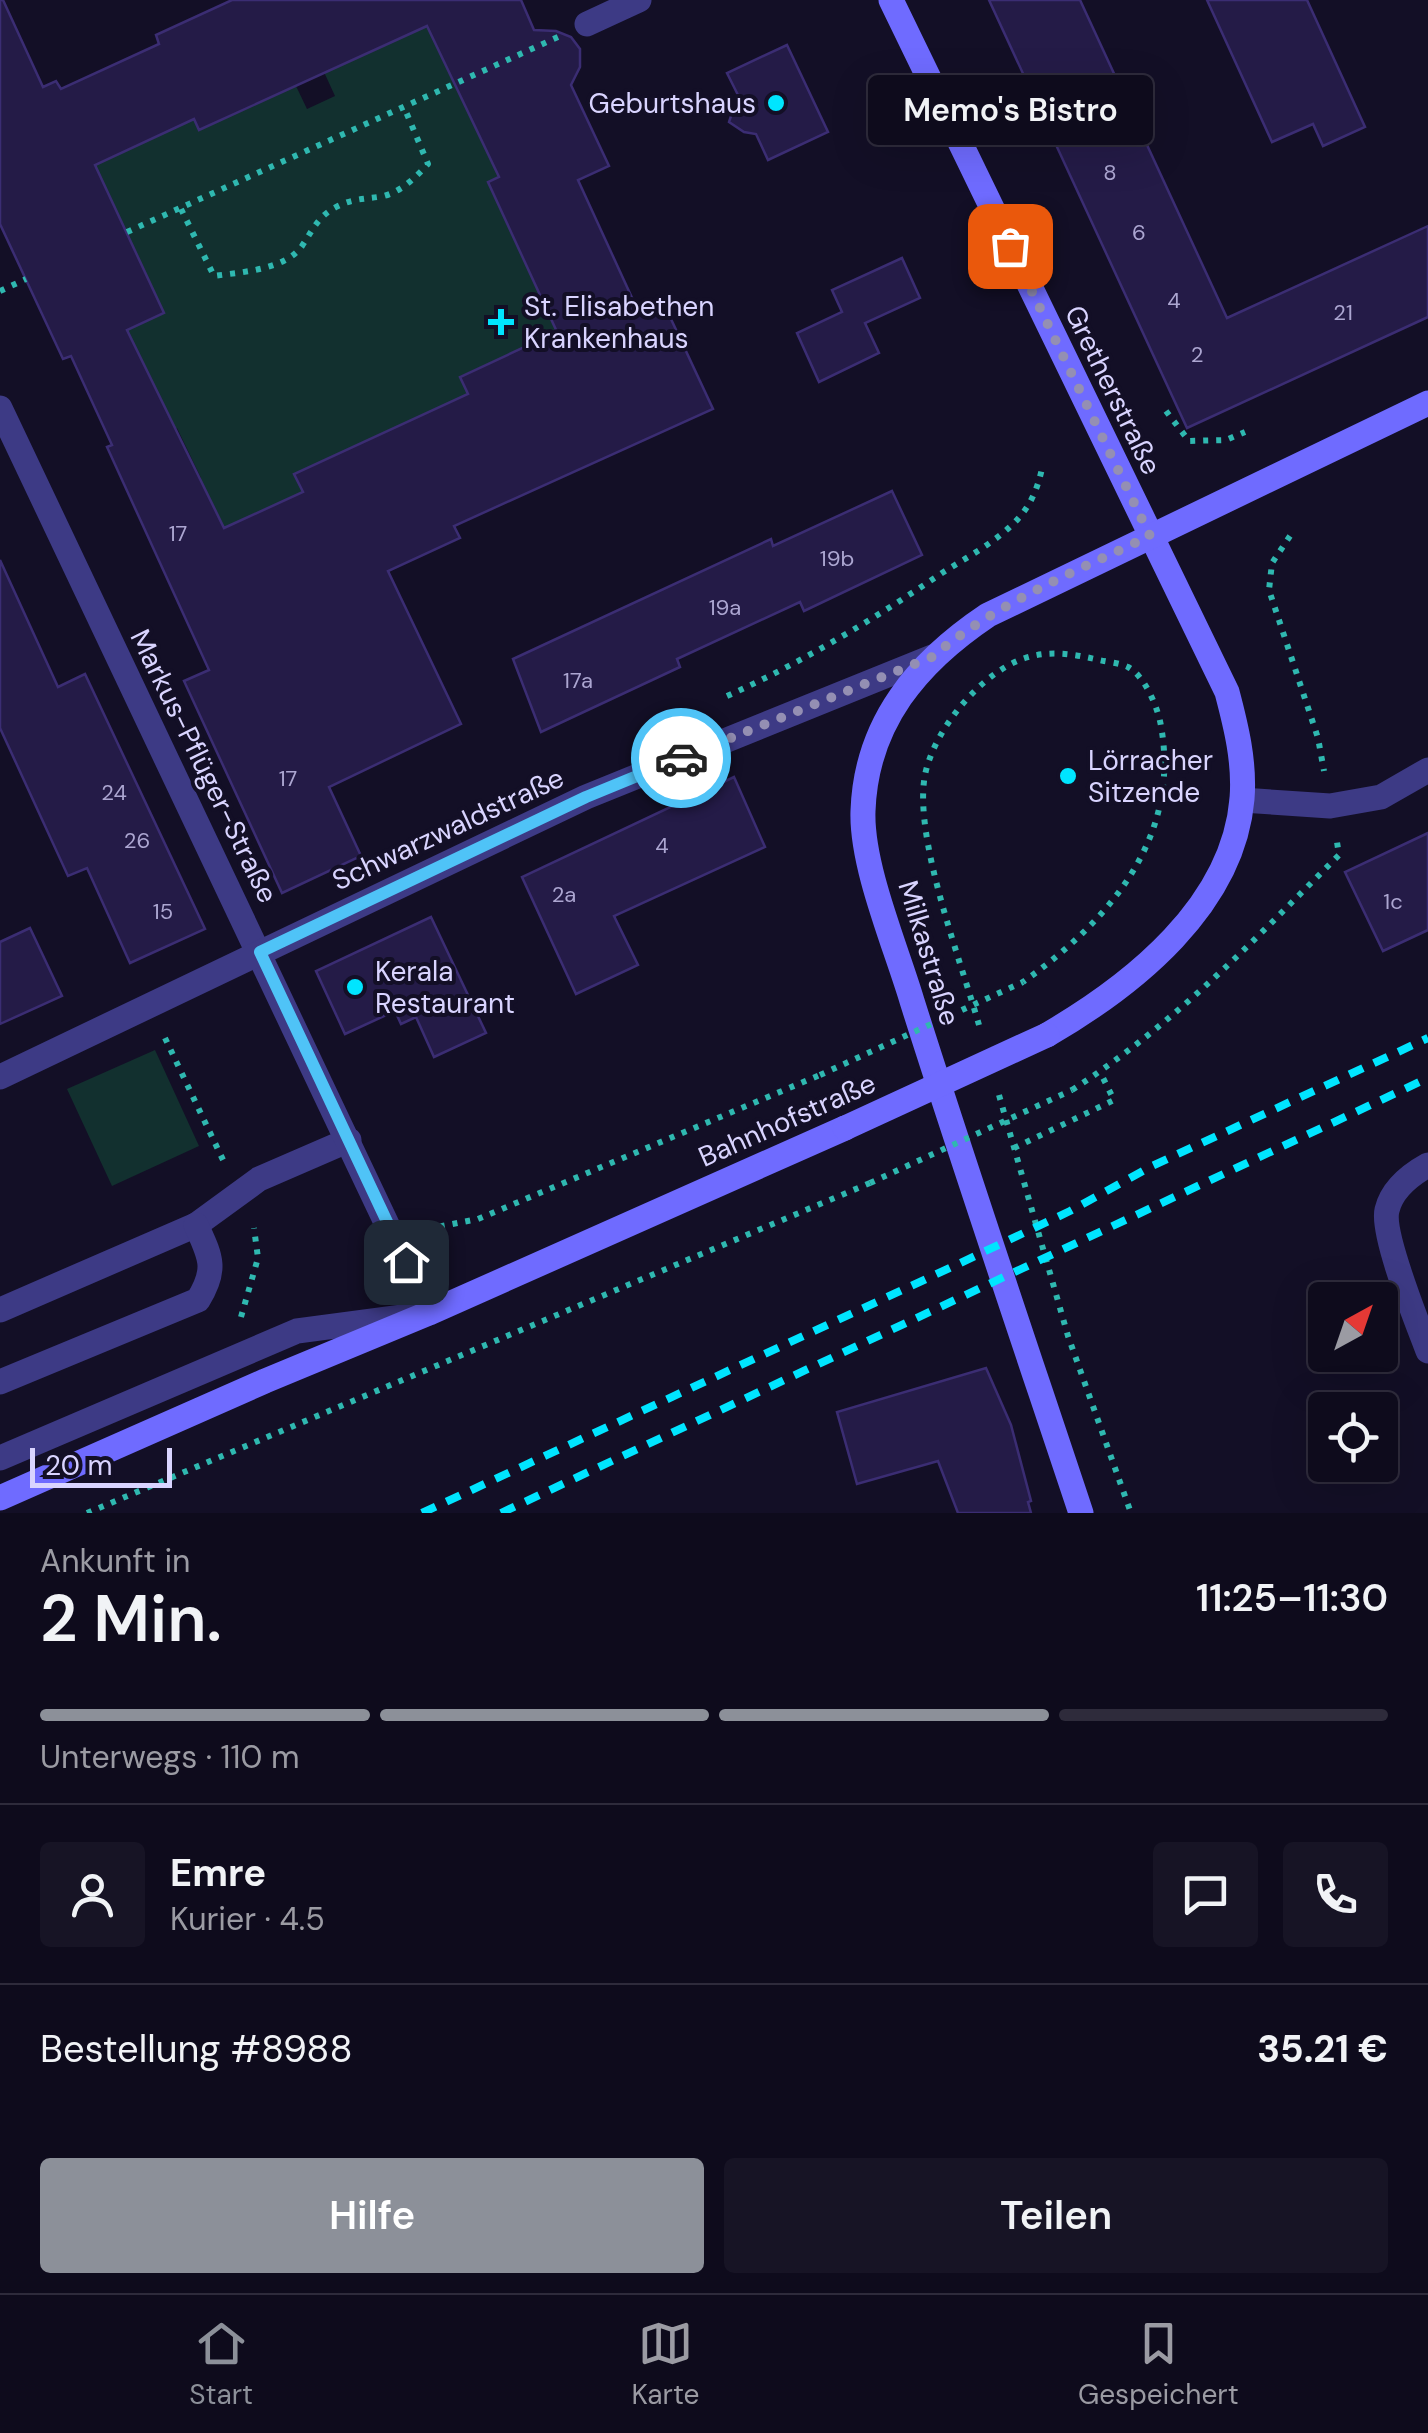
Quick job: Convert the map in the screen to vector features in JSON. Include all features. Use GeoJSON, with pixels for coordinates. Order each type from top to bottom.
{"type":"FeatureCollection","features":[{"type":"Feature","properties":{"kind":"main road","name":"Gretherstraße"},"geometry":{"type":"LineString","coordinates":[[891,0],[1150,536]]}},
{"type":"Feature","properties":{"kind":"main road"},"geometry":{"type":"LineString","coordinates":[[1150,536],[1428,403]]}},
{"type":"Feature","properties":{"kind":"main road","name":"Milkastraße"},"geometry":{"type":"LineString","coordinates":[[1081,1513],[942,1098],[867,856],[862,812],[870,762],[884,722],[932,657],[959,634],[1017,598],[1150,536]]}},
{"type":"Feature","properties":{"kind":"main road","name":"Bahnhofstraße"},"geometry":{"type":"LineString","coordinates":[[0,1498],[265,1381],[429,1314],[845,1128],[1048,1035],[1116,990],[1160,952],[1207,894],[1231,848],[1242,800],[1237,731],[1227,692],[1150,536]]}},
{"type":"Feature","properties":{"kind":"street"},"geometry":{"type":"LineString","coordinates":[[587,24],[639,0]]}},
{"type":"Feature","properties":{"kind":"street","name":"Markus-Pflüger-Straße"},"geometry":{"type":"LineString","coordinates":[[0,408],[429,1314]]}},
{"type":"Feature","properties":{"kind":"street","name":"Schwarzwaldstraße"},"geometry":{"type":"LineString","coordinates":[[0,1077],[586,797],[932,657]]}},
{"type":"Feature","properties":{"kind":"street"},"geometry":{"type":"LineString","coordinates":[[1242,800],[1330,806],[1381,797],[1428,770]]}},
{"type":"Feature","properties":{"kind":"street"},"geometry":{"type":"LineString","coordinates":[[0,1310],[196,1224],[259,1179],[349,1140]]}},
{"type":"Feature","properties":{"kind":"street"},"geometry":{"type":"LineString","coordinates":[[1428,1165],[1395,1191],[1386,1213],[1404,1285],[1428,1352]]}},
{"type":"Feature","properties":{"kind":"street"},"geometry":{"type":"LineString","coordinates":[[0,1382],[198,1300],[209,1282],[211,1259],[196,1224]]}},
{"type":"Feature","properties":{"kind":"street"},"geometry":{"type":"LineString","coordinates":[[0,1458],[297,1331],[429,1314]]}},
{"type":"Feature","properties":{"kind":"path"},"geometry":{"type":"LineString","coordinates":[[127,232],[587,24]]}},
{"type":"Feature","properties":{"kind":"path"},"geometry":{"type":"LineString","coordinates":[[181,208],[214,276],[240,274],[283,259],[300,249],[319,217],[353,199],[384,196],[400,189],[428,164],[404,107]]}},
{"type":"Feature","properties":{"kind":"path"},"geometry":{"type":"LineString","coordinates":[[0,291],[26,279]]}},
{"type":"Feature","properties":{"kind":"path"},"geometry":{"type":"LineString","coordinates":[[1166,411],[1189,441],[1226,440],[1245,432]]}},
{"type":"Feature","properties":{"kind":"path"},"geometry":{"type":"LineString","coordinates":[[720,699],[772,676],[884,612],[994,539],[1014,523],[1036,494],[1043,464]]}},
{"type":"Feature","properties":{"kind":"path"},"geometry":{"type":"LineString","coordinates":[[394,1236],[478,1220],[820,1074],[1022,982],[1084,934],[1143,856],[1158,822],[1165,792],[1166,755],[1160,717],[1147,690],[1130,668],[1067,652],[1023,659],[977,688],[946,723],[925,774],[924,834]]}},
{"type":"Feature","properties":{"kind":"path"},"geometry":{"type":"LineString","coordinates":[[1014,1148],[1114,1100],[1100,1072]]}},
{"type":"Feature","properties":{"kind":"path"},"geometry":{"type":"LineString","coordinates":[[87,1513],[870,1183],[1072,1090]]}},
{"type":"Feature","properties":{"kind":"path"},"geometry":{"type":"LineString","coordinates":[[1068,1336],[1131,1513]]}},
{"type":"Feature","properties":{"kind":"green space"},"geometry":{"type":"Polygon","coordinates":[[[424,20],[499,177],[488,182],[564,348],[500,358],[460,376],[471,402],[442,406],[295,473],[303,492],[213,533],[177,490],[201,478],[177,428],[161,435],[150,379],[127,330],[164,313],[95,165],[194,119],[200,130],[296,86],[307,109],[335,96],[324,72],[424,20]]]}},
{"type":"Feature","properties":{"kind":"green space"},"geometry":{"type":"Polygon","coordinates":[[[155,1050],[199,1146],[112,1186],[67,1089],[155,1050]]]}},
{"type":"Feature","properties":{"kind":"building"},"geometry":{"type":"Polygon","coordinates":[[[0,0],[43,87],[56,81],[61,89],[159,44],[156,35],[232,0],[521,0],[534,30],[556,31],[571,37],[580,49],[580,67],[571,85],[609,166],[578,180],[639,313],[663,302],[713,409],[454,526],[460,538],[388,571],[461,724],[329,787],[361,856],[282,893],[184,681],[209,670],[107,447],[112,445],[71,356],[63,359],[0,224],[0,0]],[[427,26],[199,130],[194,119],[95,165],[164,313],[127,330],[224,528],[303,492],[294,474],[468,394],[460,377],[557,332],[488,182],[499,177],[427,26]]]}},
{"type":"Feature","properties":{"kind":"building"},"geometry":{"type":"Polygon","coordinates":[[[989,0],[1080,0],[1227,318],[1428,226],[1428,317],[1187,428],[989,0]]]}},
{"type":"Feature","properties":{"kind":"building"},"geometry":{"type":"Polygon","coordinates":[[[1207,0],[1307,0],[1365,127],[1323,146],[1313,124],[1272,142],[1207,0]]]}},
{"type":"Feature","properties":{"kind":"building","name":"Geburtshaus"},"geometry":{"type":"Polygon","coordinates":[[[787,45],[828,132],[768,160],[756,134],[744,132],[729,122],[738,95],[727,73],[787,45]]]}},
{"type":"Feature","properties":{"kind":"building"},"geometry":{"type":"Polygon","coordinates":[[[902,258],[920,298],[865,323],[879,353],[819,382],[797,333],[842,312],[832,290],[902,258]]]}},
{"type":"Feature","properties":{"kind":"building"},"geometry":{"type":"Polygon","coordinates":[[[892,491],[922,555],[804,611],[800,602],[677,659],[680,667],[541,732],[513,659],[771,539],[773,546],[892,491]]]}},
{"type":"Feature","properties":{"kind":"building"},"geometry":{"type":"Polygon","coordinates":[[[0,560],[58,687],[85,674],[205,929],[130,963],[87,868],[68,876],[0,728],[0,560]]]}},
{"type":"Feature","properties":{"kind":"building"},"geometry":{"type":"Polygon","coordinates":[[[734,777],[765,847],[614,916],[638,965],[576,994],[522,877],[734,777]]]}},
{"type":"Feature","properties":{"kind":"building"},"geometry":{"type":"Polygon","coordinates":[[[1428,833],[1428,930],[1383,951],[1345,872],[1428,833]]]}},
{"type":"Feature","properties":{"kind":"building"},"geometry":{"type":"Polygon","coordinates":[[[431,917],[486,1033],[434,1057],[416,1017],[401,1024],[395,1011],[345,1034],[316,971],[431,917]]]}},
{"type":"Feature","properties":{"kind":"building"},"geometry":{"type":"Polygon","coordinates":[[[30,928],[62,996],[0,1024],[0,942],[30,928]]]}},
{"type":"Feature","properties":{"kind":"building"},"geometry":{"type":"Polygon","coordinates":[[[986,1368],[1011,1425],[1031,1513],[958,1513],[938,1461],[857,1484],[837,1412],[986,1368]]]}},
{"type":"Feature","properties":{"kind":"railway"},"geometry":{"type":"LineString","coordinates":[[422,1513],[954,1266],[1070,1211],[1152,1166],[1428,1038]]}},
{"type":"Feature","properties":{"kind":"railway"},"geometry":{"type":"LineString","coordinates":[[501,1513],[1428,1078]]}},
{"type":"Feature","properties":{"kind":"way so far"},"geometry":{"type":"LineString","coordinates":[[681,758],[932,657],[959,634],[1017,598],[1150,536],[1010,246]]}},
{"type":"Feature","properties":{"kind":"place","name":"Geburtshaus"},"geometry":{"type":"Point","coordinates":[776,103]}},
{"type":"Feature","properties":{"kind":"place","name":"Memo's Bistro"},"geometry":{"type":"Point","coordinates":[1010,246]}},
{"type":"Feature","properties":{"kind":"place","name":"St. Elisabethen Krankenhaus"},"geometry":{"type":"Point","coordinates":[501,322]}},
{"type":"Feature","properties":{"kind":"place","name":"Lörracher Sitzende"},"geometry":{"type":"Point","coordinates":[1068,776]}},
{"type":"Feature","properties":{"kind":"place","name":"Kerala Restaurant"},"geometry":{"type":"Point","coordinates":[355,987]}},
{"type":"Feature","properties":{"kind":"route"},"geometry":{"type":"LineString","coordinates":[[406,1262],[260,952],[586,797],[681,758]]}}]}
